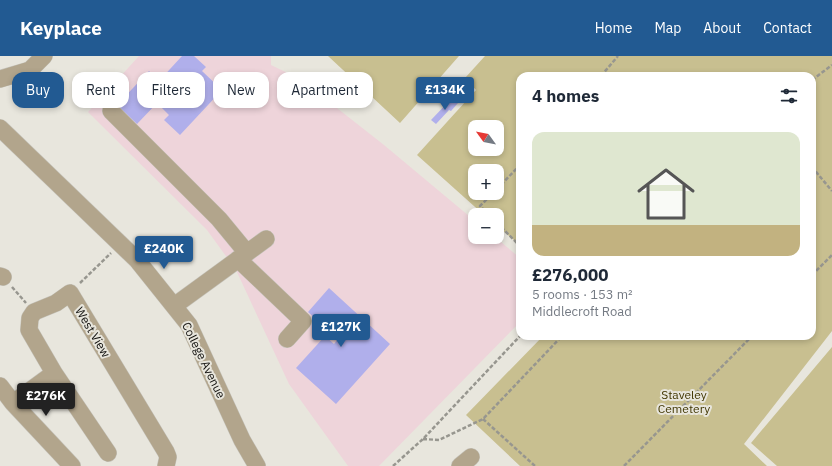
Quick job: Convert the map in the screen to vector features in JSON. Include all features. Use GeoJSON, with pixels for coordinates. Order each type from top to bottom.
{"type":"FeatureCollection","features":[{"type":"Feature","properties":{"kind":"street"},"geometry":{"type":"LineString","coordinates":[[0,79],[30,70],[44,56]]}},
{"type":"Feature","properties":{"kind":"street"},"geometry":{"type":"LineString","coordinates":[[111,111],[219,220],[243,256],[303,321],[287,338]]}},
{"type":"Feature","properties":{"kind":"street","name":"College Avenue"},"geometry":{"type":"LineString","coordinates":[[0,128],[137,260],[189,325],[242,440],[257,466]]}},
{"type":"Feature","properties":{"kind":"street"},"geometry":{"type":"LineString","coordinates":[[174,306],[266,238]]}},
{"type":"Feature","properties":{"kind":"street","name":"West View"},"geometry":{"type":"LineString","coordinates":[[34,312],[56,303],[70,293],[166,452],[168,457],[166,466]]}},
{"type":"Feature","properties":{"kind":"street"},"geometry":{"type":"LineString","coordinates":[[34,312],[30,318],[29,330],[54,373],[108,453]]}},
{"type":"Feature","properties":{"kind":"street"},"geometry":{"type":"LineString","coordinates":[[13,403],[54,373]]}},
{"type":"Feature","properties":{"kind":"street"},"geometry":{"type":"LineString","coordinates":[[0,386],[13,403],[72,466]]}},
{"type":"Feature","properties":{"kind":"path"},"geometry":{"type":"LineString","coordinates":[[604,72],[618,56]]}},
{"type":"Feature","properties":{"kind":"path"},"geometry":{"type":"LineString","coordinates":[[816,77],[832,65]]}},
{"type":"Feature","properties":{"kind":"path"},"geometry":{"type":"LineString","coordinates":[[504,182],[516,169]]}},
{"type":"Feature","properties":{"kind":"path"},"geometry":{"type":"LineString","coordinates":[[816,172],[832,191]]}},
{"type":"Feature","properties":{"kind":"path"},"geometry":{"type":"LineString","coordinates":[[482,208],[480,206],[486,200]]}},
{"type":"Feature","properties":{"kind":"path"},"geometry":{"type":"LineString","coordinates":[[504,230],[516,242]]}},
{"type":"Feature","properties":{"kind":"path"},"geometry":{"type":"LineString","coordinates":[[70,293],[120,244]]}},
{"type":"Feature","properties":{"kind":"path"},"geometry":{"type":"LineString","coordinates":[[816,271],[832,255]]}},
{"type":"Feature","properties":{"kind":"path"},"geometry":{"type":"LineString","coordinates":[[1,276],[34,312]]}},
{"type":"Feature","properties":{"kind":"path"},"geometry":{"type":"LineString","coordinates":[[393,466],[423,439],[516,340]]}},
{"type":"Feature","properties":{"kind":"path"},"geometry":{"type":"LineString","coordinates":[[423,439],[439,440],[483,419],[558,340]]}},
{"type":"Feature","properties":{"kind":"path"},"geometry":{"type":"LineString","coordinates":[[624,466],[748,340]]}},
{"type":"Feature","properties":{"kind":"path"},"geometry":{"type":"LineString","coordinates":[[483,419],[535,466]]}},
{"type":"Feature","properties":{"kind":"shaded area"},"geometry":{"type":"Polygon","coordinates":[[[139,56],[271,56],[271,65],[286,72],[277,72],[277,108],[337,108],[468,215],[468,244],[503,244],[516,255],[516,326],[379,466],[348,466],[289,384],[236,270],[207,230],[88,112],[92,108],[129,108],[129,72],[124,72],[139,56]]]}},
{"type":"Feature","properties":{"kind":"green space"},"geometry":{"type":"Polygon","coordinates":[[[328,56],[459,56],[400,123],[373,98],[373,72],[345,72],[328,56]]]}},
{"type":"Feature","properties":{"kind":"green space","name":"Staveley Cemetery"},"geometry":{"type":"Polygon","coordinates":[[[485,56],[832,56],[832,331],[744,444],[767,466],[520,466],[466,415],[539,340],[816,340],[816,72],[516,72],[516,242],[504,232],[504,208],[476,208],[417,155],[476,90],[465,78],[485,56]]]}},
{"type":"Feature","properties":{"kind":"green space"},"geometry":{"type":"Polygon","coordinates":[[[832,347],[832,466],[777,466],[751,443],[832,347]]]}},
{"type":"Feature","properties":{"kind":"building"},"geometry":{"type":"Polygon","coordinates":[[[182,56],[194,56],[206,67],[202,71],[203,72],[167,72],[182,56]]]}},
{"type":"Feature","properties":{"kind":"building"},"geometry":{"type":"Polygon","coordinates":[[[205,74],[213,81],[213,100],[180,135],[164,120],[169,115],[162,108],[205,108],[205,74]]]}},
{"type":"Feature","properties":{"kind":"building"},"geometry":{"type":"Polygon","coordinates":[[[137,84],[137,108],[152,108],[137,124],[120,108],[129,108],[129,92],[137,84]]]}},
{"type":"Feature","properties":{"kind":"building"},"geometry":{"type":"Polygon","coordinates":[[[452,98],[458,103],[436,124],[431,120],[452,98]]]}},
{"type":"Feature","properties":{"kind":"building"},"geometry":{"type":"Polygon","coordinates":[[[329,288],[390,344],[336,404],[296,368],[325,336],[334,344],[338,339],[308,312],[329,288]]]}}]}
